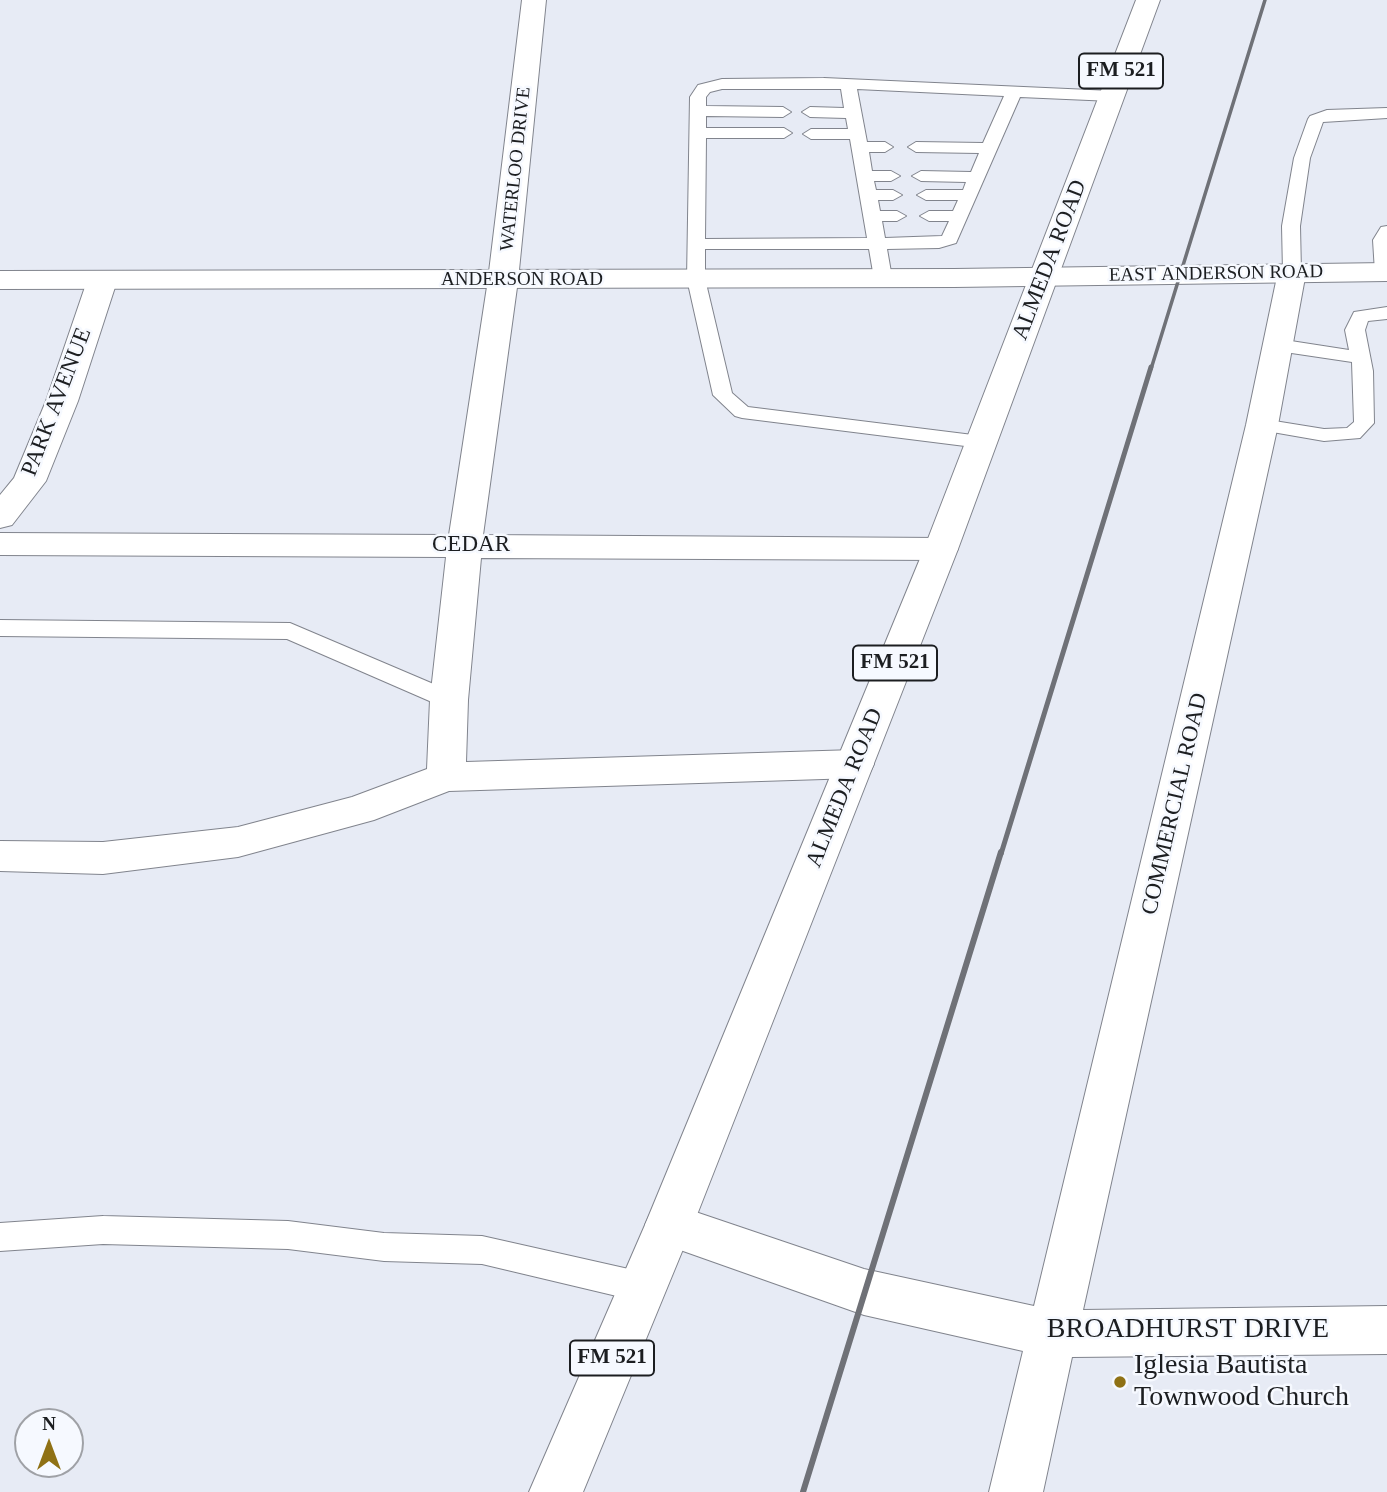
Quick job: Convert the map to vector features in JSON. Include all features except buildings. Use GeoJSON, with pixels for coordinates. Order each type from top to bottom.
{"type":"FeatureCollection","features":[{"type":"Feature","properties":{"kind":"street","name":"WATERLOO DRIVE"},"geometry":{"type":"LineString","coordinates":[[446,777],[449,700],[465,545],[503,280],[534,0]]}},
{"type":"Feature","properties":{"kind":"street","name":"ALMEDA ROAD"},"geometry":{"type":"LineString","coordinates":[[556,1492],[669,1225],[941,549],[1148,0]]}},
{"type":"Feature","properties":{"kind":"street","name":"COMMERCIAL ROAD"},"geometry":{"type":"LineString","coordinates":[[1016,1492],[1262,425],[1292,272]]}},
{"type":"Feature","properties":{"kind":"street","name":"EAST ANDERSON ROAD"},"geometry":{"type":"LineString","coordinates":[[1044,276],[1385,272]]}},
{"type":"Feature","properties":{"kind":"street","name":"ANDERSON ROAD"},"geometry":{"type":"LineString","coordinates":[[0,280],[1044,276]]}},
{"type":"Feature","properties":{"kind":"street","name":"PARK AVENUE"},"geometry":{"type":"LineString","coordinates":[[0,517],[29,481],[62,401],[102,281]]}},
{"type":"Feature","properties":{"kind":"street","name":"CEDAR"},"geometry":{"type":"LineString","coordinates":[[0,544],[941,549]]}},
{"type":"Feature","properties":{"kind":"street"},"geometry":{"type":"LineString","coordinates":[[0,856],[103,858],[237,842],[360,810],[446,777],[855,764]]}},
{"type":"Feature","properties":{"kind":"street","name":"BROADHURST DRIVE"},"geometry":{"type":"LineString","coordinates":[[669,1225],[863,1292],[1053,1334],[1387,1330]]}},
{"type":"Feature","properties":{"kind":"lane"},"geometry":{"type":"LineString","coordinates":[[886,152],[854,119],[722,84],[704,89],[698,112],[696,279],[723,395],[742,412],[981,442]]}},
{"type":"Feature","properties":{"kind":"lane"},"geometry":{"type":"LineString","coordinates":[[854,119],[810,113],[854,119],[1014,91],[1112,96]]}},
{"type":"Feature","properties":{"kind":"lane"},"geometry":{"type":"LineString","coordinates":[[875,230],[939,243],[950,239],[1014,91]]}},
{"type":"Feature","properties":{"kind":"lane"},"geometry":{"type":"LineString","coordinates":[[698,112],[783,112],[698,112]]}},
{"type":"Feature","properties":{"kind":"lane"},"geometry":{"type":"LineString","coordinates":[[1292,272],[1293,213],[1302,158],[1316,118],[1327,115],[1387,114]]}},
{"type":"Feature","properties":{"kind":"lane"},"geometry":{"type":"LineString","coordinates":[[854,119],[883,278]]}},
{"type":"Feature","properties":{"kind":"lane"},"geometry":{"type":"LineString","coordinates":[[917,153],[987,153]]}},
{"type":"Feature","properties":{"kind":"lane"},"geometry":{"type":"LineString","coordinates":[[865,176],[891,176]]}},
{"type":"Feature","properties":{"kind":"lane"},"geometry":{"type":"LineString","coordinates":[[921,176],[977,177]]}},
{"type":"Feature","properties":{"kind":"lane"},"geometry":{"type":"LineString","coordinates":[[868,195],[893,195]]}},
{"type":"Feature","properties":{"kind":"lane"},"geometry":{"type":"LineString","coordinates":[[926,195],[969,195]]}},
{"type":"Feature","properties":{"kind":"lane"},"geometry":{"type":"LineString","coordinates":[[931,223],[957,224]]}},
{"type":"Feature","properties":{"kind":"lane"},"geometry":{"type":"LineString","coordinates":[[696,244],[875,230],[899,224]]}},
{"type":"Feature","properties":{"kind":"lane"},"geometry":{"type":"LineString","coordinates":[[1385,272],[1382,240],[1387,231]]}},
{"type":"Feature","properties":{"kind":"lane"},"geometry":{"type":"LineString","coordinates":[[1262,425],[1325,435],[1353,434],[1364,423],[1361,358],[1355,330],[1361,316],[1387,313]]}},
{"type":"Feature","properties":{"kind":"lane"},"geometry":{"type":"LineString","coordinates":[[1278,345],[1361,358]]}},
{"type":"Feature","properties":{"kind":"lane"},"geometry":{"type":"LineString","coordinates":[[0,628],[290,631],[449,700]]}},
{"type":"Feature","properties":{"kind":"lane"},"geometry":{"type":"LineString","coordinates":[[0,1237],[103,1230],[288,1235],[384,1247],[482,1250],[642,1287]]}},
{"type":"Feature","properties":{"kind":"railway"},"geometry":{"type":"LineString","coordinates":[[1151,369],[1265,0]]}},
{"type":"Feature","properties":{"kind":"railway"},"geometry":{"type":"LineString","coordinates":[[1001,854],[1151,367]]}},
{"type":"Feature","properties":{"kind":"railway"},"geometry":{"type":"LineString","coordinates":[[803,1492],[1001,852]]}},
{"type":"Feature","properties":{"kind":"place","name":"Iglesia Bautista Townwood Church"},"geometry":{"type":"Point","coordinates":[1120,1382]}}]}
